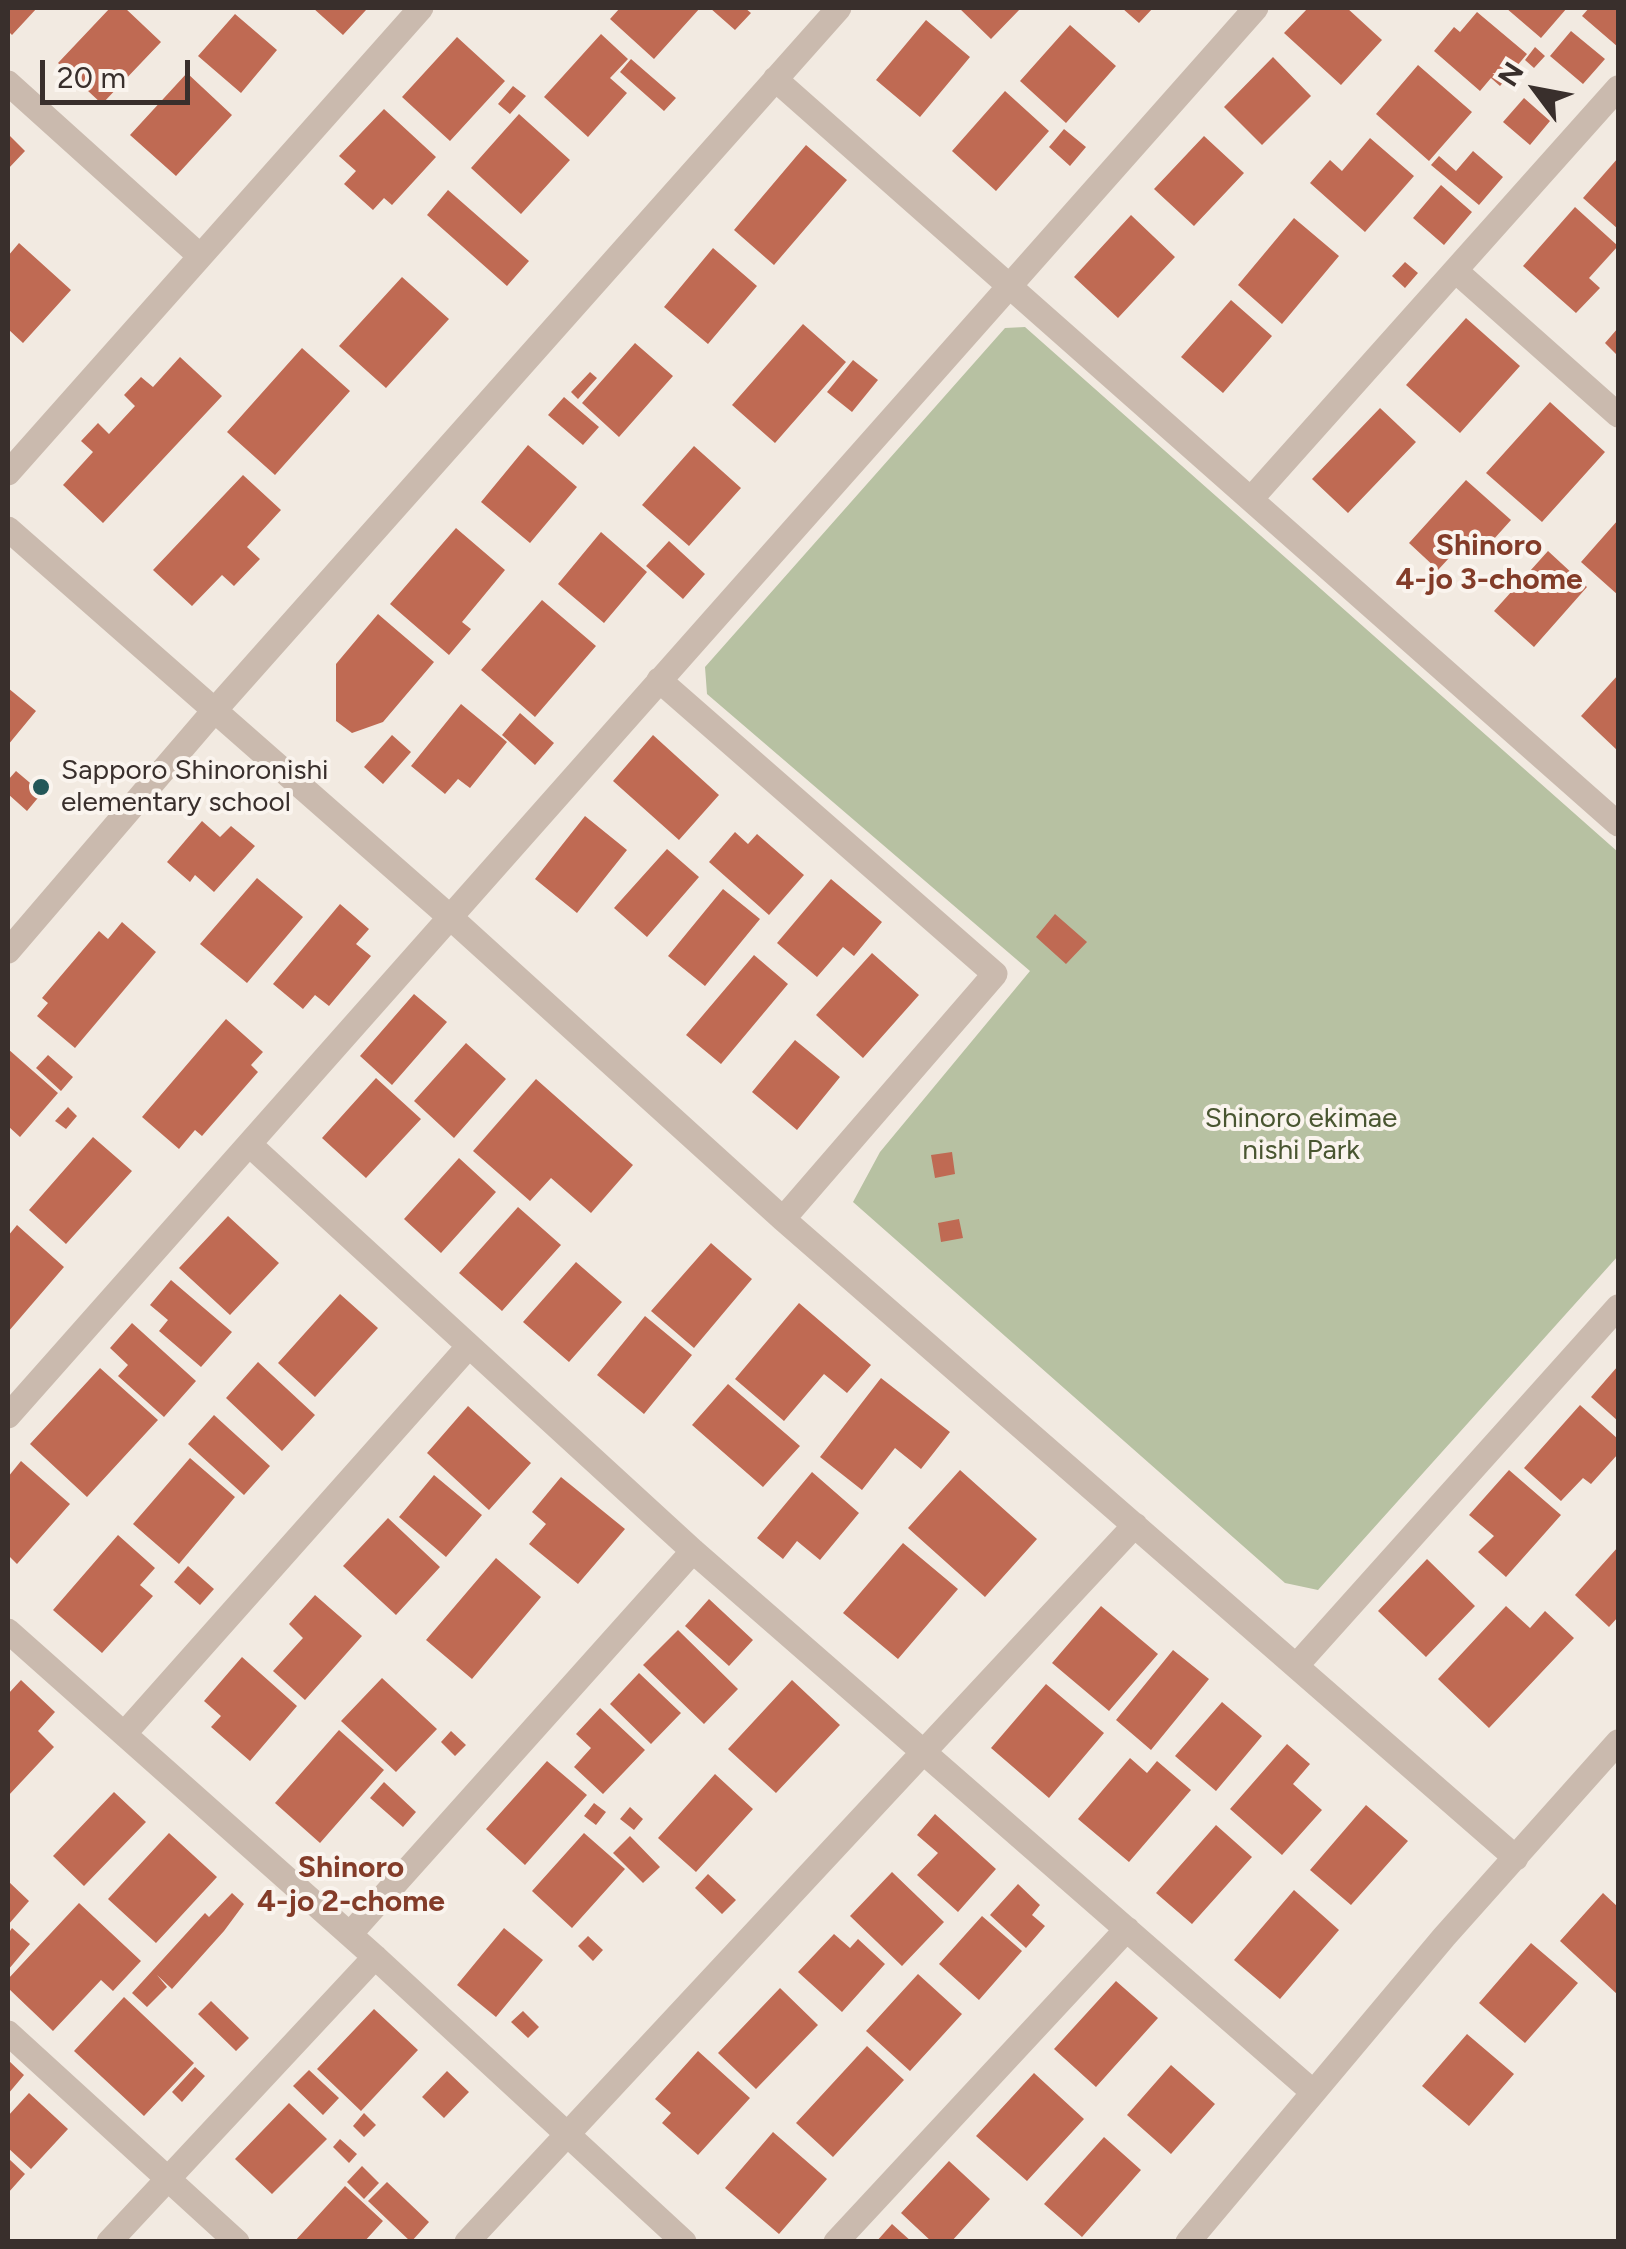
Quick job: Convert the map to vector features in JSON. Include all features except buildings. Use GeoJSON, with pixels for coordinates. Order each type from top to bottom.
{"type":"FeatureCollection","features":[{"type":"Feature","properties":{"kind":"street"},"geometry":{"type":"LineString","coordinates":[[8,472],[421,8]]}},
{"type":"Feature","properties":{"kind":"street"},"geometry":{"type":"LineString","coordinates":[[8,951],[214,711],[839,8]]}},
{"type":"Feature","properties":{"kind":"street"},"geometry":{"type":"LineString","coordinates":[[8,1416],[1256,8]]}},
{"type":"Feature","properties":{"kind":"street"},"geometry":{"type":"LineString","coordinates":[[776,79],[1618,824]]}},
{"type":"Feature","properties":{"kind":"street"},"geometry":{"type":"LineString","coordinates":[[8,83],[200,256]]}},
{"type":"Feature","properties":{"kind":"street"},"geometry":{"type":"LineString","coordinates":[[1251,499],[1618,88]]}},
{"type":"Feature","properties":{"kind":"street"},"geometry":{"type":"LineString","coordinates":[[1457,272],[1618,415]]}},
{"type":"Feature","properties":{"kind":"street"},"geometry":{"type":"LineString","coordinates":[[8,528],[451,918],[783,1219],[1516,1858]]}},
{"type":"Feature","properties":{"kind":"street"},"geometry":{"type":"LineString","coordinates":[[660,680],[995,974],[783,1219]]}},
{"type":"Feature","properties":{"kind":"street"},"geometry":{"type":"LineString","coordinates":[[250,1145],[694,1550],[1313,2092]]}},
{"type":"Feature","properties":{"kind":"street"},"geometry":{"type":"LineString","coordinates":[[1296,1666],[1618,1306]]}},
{"type":"Feature","properties":{"kind":"street"},"geometry":{"type":"LineString","coordinates":[[124,1734],[470,1346]]}},
{"type":"Feature","properties":{"kind":"street"},"geometry":{"type":"LineString","coordinates":[[467,2242],[1135,1526]]}},
{"type":"Feature","properties":{"kind":"street"},"geometry":{"type":"LineString","coordinates":[[350,1934],[694,1550]]}},
{"type":"Feature","properties":{"kind":"street"},"geometry":{"type":"LineString","coordinates":[[8,1631],[350,1934],[684,2242]]}},
{"type":"Feature","properties":{"kind":"street"},"geometry":{"type":"LineString","coordinates":[[1188,2242],[1313,2092],[1618,1742]]}},
{"type":"Feature","properties":{"kind":"street"},"geometry":{"type":"LineString","coordinates":[[836,2242],[1127,1929]]}},
{"type":"Feature","properties":{"kind":"street"},"geometry":{"type":"LineString","coordinates":[[109,2242],[375,1957]]}},
{"type":"Feature","properties":{"kind":"street"},"geometry":{"type":"LineString","coordinates":[[8,2033],[237,2242]]}},
{"type":"Feature","properties":{"kind":"green space","name":"Shinoro ekimae nishi Park"},"geometry":{"type":"Polygon","coordinates":[[[1025,327],[1618,852],[1618,1256],[1318,1590],[1285,1583],[853,1202],[880,1152],[1030,971],[707,694],[705,667],[1005,328],[1025,327]]]}},
{"type":"Feature","properties":{"kind":"place","name":"Sapporo Shinoronishi elementary school"},"geometry":{"type":"Point","coordinates":[41,787]}},
{"type":"Feature","properties":{"kind":"district","name":"Shinoro 4-jo 3-chome"},"geometry":{"type":"Point","coordinates":[1489,563]}},
{"type":"Feature","properties":{"kind":"district","name":"Shinoro 4-jo 2-chome"},"geometry":{"type":"Point","coordinates":[351,1885]}}]}
